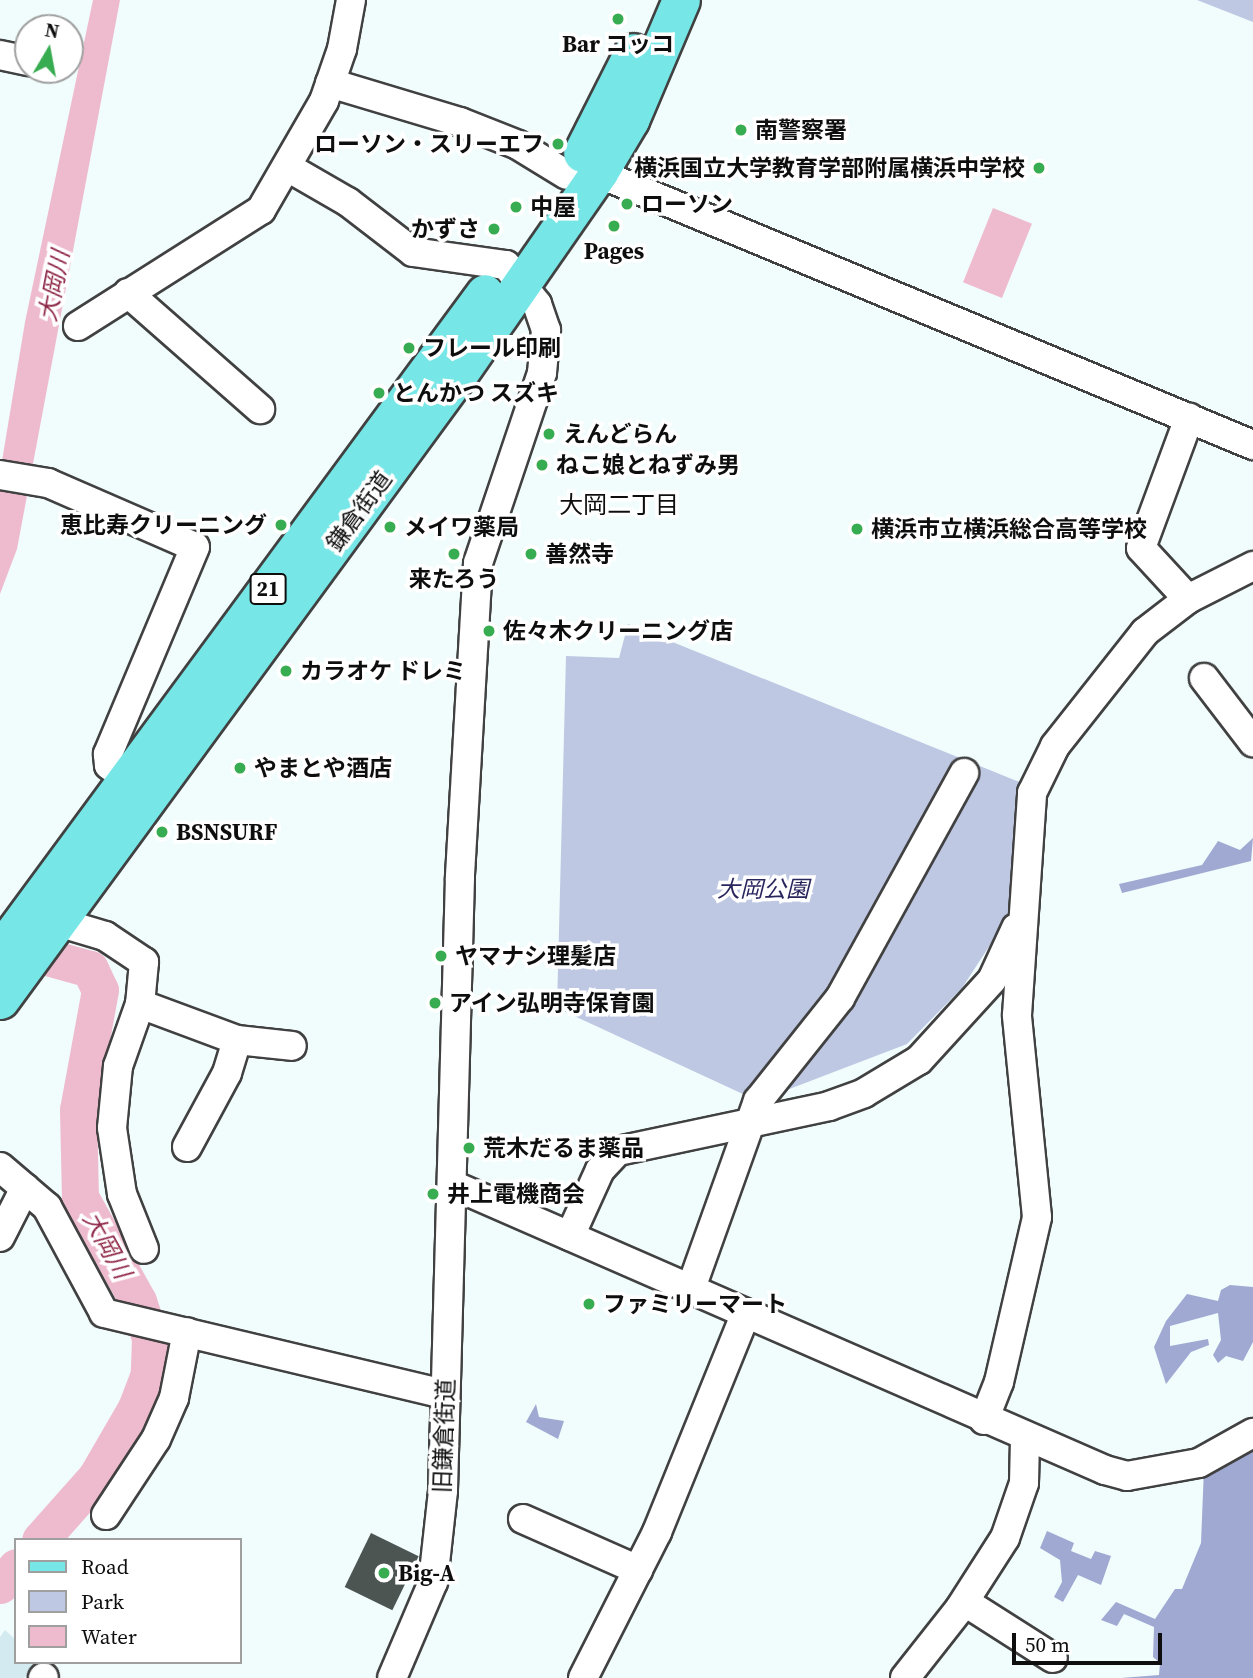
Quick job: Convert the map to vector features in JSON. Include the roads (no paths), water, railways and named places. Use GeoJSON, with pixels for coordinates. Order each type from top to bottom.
{"type":"FeatureCollection","features":[{"type":"Feature","properties":{"kind":"main road","name":"鎌倉街道"},"geometry":{"type":"LineString","coordinates":[[43,917],[514,274],[580,170],[656,0]]}},
{"type":"Feature","properties":{"kind":"main road","name":"鎌倉街道"},"geometry":{"type":"LineString","coordinates":[[580,170],[630,120],[681,0]]}},
{"type":"Feature","properties":{"kind":"main road","name":"鎌倉街道"},"geometry":{"type":"LineString","coordinates":[[4,978],[128,779],[514,274]]}},
{"type":"Feature","properties":{"kind":"street"},"geometry":{"type":"LineString","coordinates":[[78,326],[261,210],[289,168],[330,83],[351,0]]}},
{"type":"Feature","properties":{"kind":"street"},"geometry":{"type":"LineString","coordinates":[[330,83],[460,121],[1253,445]]}},
{"type":"Feature","properties":{"kind":"street"},"geometry":{"type":"LineString","coordinates":[[289,168],[348,202],[413,252],[514,274]]}},
{"type":"Feature","properties":{"kind":"street","name":"旧鎌倉街道"},"geometry":{"type":"LineString","coordinates":[[391,1678],[437,1565],[455,1186],[461,864],[478,564],[544,365],[546,330],[514,274]]}},
{"type":"Feature","properties":{"kind":"street"},"geometry":{"type":"LineString","coordinates":[[128,293],[260,409]]}},
{"type":"Feature","properties":{"kind":"street"},"geometry":{"type":"LineString","coordinates":[[1188,599],[1141,548],[1189,418]]}},
{"type":"Feature","properties":{"kind":"street"},"geometry":{"type":"LineString","coordinates":[[0,475],[48,483],[195,547],[108,754],[109,765],[128,779]]}},
{"type":"Feature","properties":{"kind":"street"},"geometry":{"type":"LineString","coordinates":[[984,1420],[999,1382],[1037,1217],[1017,1015],[1021,916],[1032,793],[1039,774],[1103,680],[1145,632],[1188,599],[1253,566]]}},
{"type":"Feature","properties":{"kind":"street"},"geometry":{"type":"LineString","coordinates":[[1204,678],[1253,742]]}},
{"type":"Feature","properties":{"kind":"street"},"geometry":{"type":"LineString","coordinates":[[691,1287],[758,1101],[840,998],[964,773]]}},
{"type":"Feature","properties":{"kind":"street"},"geometry":{"type":"LineString","coordinates":[[570,1236],[600,1170],[618,1151],[683,1141],[751,1120],[864,1094],[919,1060],[992,979],[1021,916]]}},
{"type":"Feature","properties":{"kind":"street"},"geometry":{"type":"LineString","coordinates":[[43,917],[105,936],[145,962],[140,1004],[118,1066],[112,1128],[122,1194],[144,1249]]}},
{"type":"Feature","properties":{"kind":"street"},"geometry":{"type":"LineString","coordinates":[[140,1004],[237,1040],[292,1046]]}},
{"type":"Feature","properties":{"kind":"street"},"geometry":{"type":"LineString","coordinates":[[187,1147],[227,1073],[237,1040]]}},
{"type":"Feature","properties":{"kind":"street"},"geometry":{"type":"LineString","coordinates":[[0,1167],[47,1207],[91,1297],[104,1313],[122,1320],[181,1330],[445,1394]]}},
{"type":"Feature","properties":{"kind":"street"},"geometry":{"type":"LineString","coordinates":[[455,1186],[691,1287],[1025,1439],[1127,1476],[1199,1463],[1253,1433]]}},
{"type":"Feature","properties":{"kind":"street"},"geometry":{"type":"LineString","coordinates":[[0,1237],[26,1188]]}},
{"type":"Feature","properties":{"kind":"street"},"geometry":{"type":"LineString","coordinates":[[583,1678],[638,1570],[746,1313]]}},
{"type":"Feature","properties":{"kind":"street"},"geometry":{"type":"LineString","coordinates":[[106,1515],[156,1439],[174,1398],[181,1330]]}},
{"type":"Feature","properties":{"kind":"street"},"geometry":{"type":"LineString","coordinates":[[905,1678],[965,1602],[1017,1510],[1024,1483],[1025,1439]]}},
{"type":"Feature","properties":{"kind":"street"},"geometry":{"type":"LineString","coordinates":[[523,1519],[638,1570]]}},
{"type":"Feature","properties":{"kind":"street"},"geometry":{"type":"LineString","coordinates":[[965,1602],[1052,1658]]}},
{"type":"Feature","properties":{"kind":"water"},"geometry":{"type":"Polygon","coordinates":[[[93,0],[120,0],[17,549],[0,594],[0,473],[25,322],[75,84],[84,84],[84,43],[93,0]]]}},
{"type":"Feature","properties":{"kind":"water"},"geometry":{"type":"Polygon","coordinates":[[[993,208],[1032,224],[1002,298],[963,282],[993,208]]]}},
{"type":"Feature","properties":{"kind":"waterway","name":"大岡川"},"geometry":{"type":"LineString","coordinates":[[11,947],[90,969],[100,990],[78,1110],[80,1197],[138,1301],[150,1338],[149,1374],[136,1408],[96,1477],[42,1538]]}},
{"type":"Feature","properties":{"kind":"waterway","name":"大岡川"},"geometry":{"type":"LineString","coordinates":[[0,1585],[14,1569]]}},
{"type":"Feature","properties":{"kind":"place","name":"Bar コッコ"},"geometry":{"type":"Point","coordinates":[618,19]}},
{"type":"Feature","properties":{"kind":"place","name":"南警察署"},"geometry":{"type":"Point","coordinates":[741,130]}},
{"type":"Feature","properties":{"kind":"place","name":"ローソン・スリーエフ"},"geometry":{"type":"Point","coordinates":[558,144]}},
{"type":"Feature","properties":{"kind":"place","name":"横浜国立大学教育学部附属横浜中学校"},"geometry":{"type":"Point","coordinates":[1039,168]}},
{"type":"Feature","properties":{"kind":"place","name":"ローソン"},"geometry":{"type":"Point","coordinates":[627,204]}},
{"type":"Feature","properties":{"kind":"place","name":"中屋"},"geometry":{"type":"Point","coordinates":[516,207]}},
{"type":"Feature","properties":{"kind":"place","name":"Pages"},"geometry":{"type":"Point","coordinates":[614,226]}},
{"type":"Feature","properties":{"kind":"place","name":"かずさ"},"geometry":{"type":"Point","coordinates":[494,229]}},
{"type":"Feature","properties":{"kind":"place","name":"フレール印刷"},"geometry":{"type":"Point","coordinates":[409,348]}},
{"type":"Feature","properties":{"kind":"place","name":"とんかつ スズキ"},"geometry":{"type":"Point","coordinates":[379,393]}},
{"type":"Feature","properties":{"kind":"place","name":"えんどらん"},"geometry":{"type":"Point","coordinates":[549,434]}},
{"type":"Feature","properties":{"kind":"place","name":"ねこ娘とねずみ男"},"geometry":{"type":"Point","coordinates":[542,465]}},
{"type":"Feature","properties":{"kind":"place","name":"恵比寿クリーニング"},"geometry":{"type":"Point","coordinates":[281,525]}},
{"type":"Feature","properties":{"kind":"place","name":"メイワ薬局"},"geometry":{"type":"Point","coordinates":[390,527]}},
{"type":"Feature","properties":{"kind":"place","name":"横浜市立横浜総合高等学校"},"geometry":{"type":"Point","coordinates":[857,529]}},
{"type":"Feature","properties":{"kind":"place","name":"来たろう"},"geometry":{"type":"Point","coordinates":[454,554]}},
{"type":"Feature","properties":{"kind":"place","name":"善然寺"},"geometry":{"type":"Point","coordinates":[531,554]}},
{"type":"Feature","properties":{"kind":"place","name":"佐々木クリーニング店"},"geometry":{"type":"Point","coordinates":[489,631]}},
{"type":"Feature","properties":{"kind":"place","name":"カラオケ ドレミ"},"geometry":{"type":"Point","coordinates":[286,671]}},
{"type":"Feature","properties":{"kind":"place","name":"やまとや酒店"},"geometry":{"type":"Point","coordinates":[240,768]}},
{"type":"Feature","properties":{"kind":"place","name":"BSNSURF"},"geometry":{"type":"Point","coordinates":[162,832]}},
{"type":"Feature","properties":{"kind":"place","name":"ヤマナシ理髪店"},"geometry":{"type":"Point","coordinates":[441,956]}},
{"type":"Feature","properties":{"kind":"place","name":"アイン弘明寺保育園"},"geometry":{"type":"Point","coordinates":[435,1003]}},
{"type":"Feature","properties":{"kind":"place","name":"荒木だるま薬品"},"geometry":{"type":"Point","coordinates":[469,1148]}},
{"type":"Feature","properties":{"kind":"place","name":"井上電機商会"},"geometry":{"type":"Point","coordinates":[433,1194]}},
{"type":"Feature","properties":{"kind":"place","name":"ファミリーマート"},"geometry":{"type":"Point","coordinates":[589,1304]}},
{"type":"Feature","properties":{"kind":"place","name":"Big-A"},"geometry":{"type":"Point","coordinates":[384,1573]}},
{"type":"Feature","properties":{"kind":"district","name":"大岡二丁目"},"geometry":{"type":"Point","coordinates":[619,505]}},
{"type":"Feature","properties":{"kind":"park label","name":"大岡公園"},"geometry":{"type":"Point","coordinates":[763,889]}}]}
